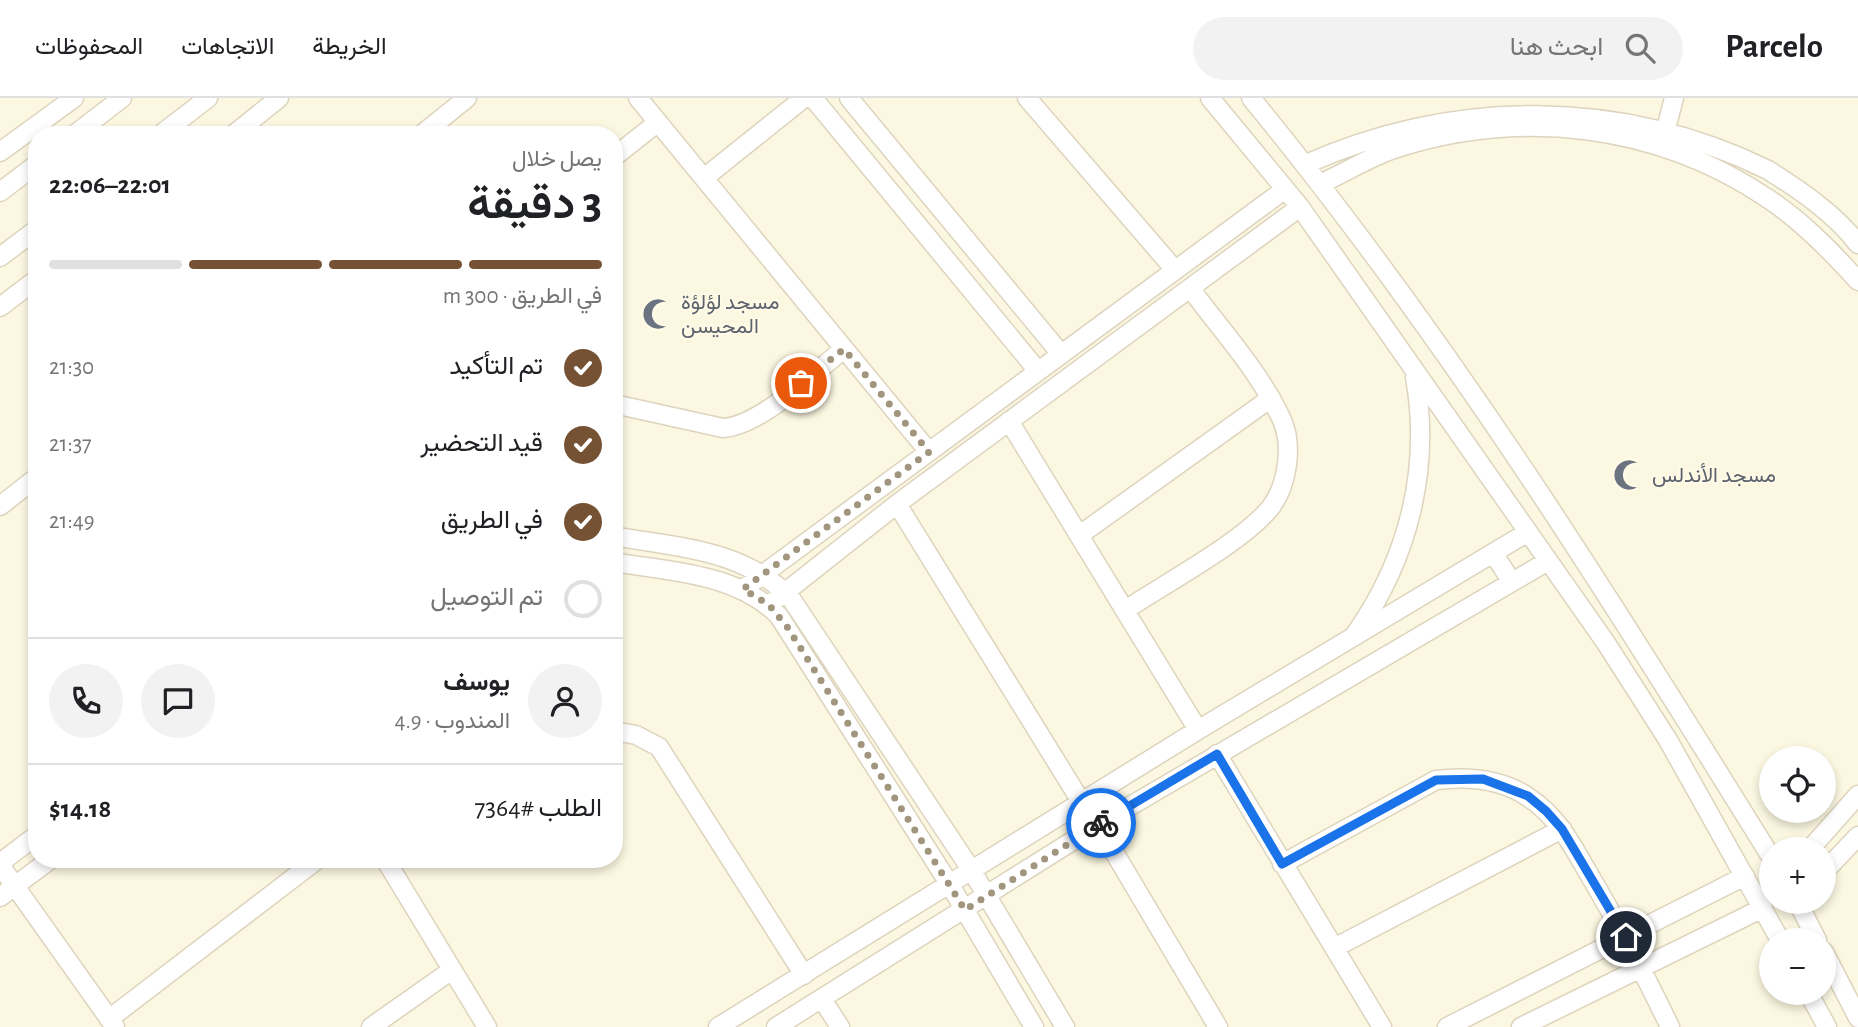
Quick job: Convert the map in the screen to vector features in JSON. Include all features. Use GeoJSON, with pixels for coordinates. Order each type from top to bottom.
{"type":"FeatureCollection","features":[{"type":"Feature","properties":{"kind":"street"},"geometry":{"type":"LineString","coordinates":[[36,126],[74,98]]}},
{"type":"Feature","properties":{"kind":"street"},"geometry":{"type":"LineString","coordinates":[[86,126],[122,98]]}},
{"type":"Feature","properties":{"kind":"street"},"geometry":{"type":"LineString","coordinates":[[172,126],[208,98]]}},
{"type":"Feature","properties":{"kind":"street"},"geometry":{"type":"LineString","coordinates":[[244,126],[279,98]]}},
{"type":"Feature","properties":{"kind":"street"},"geometry":{"type":"LineString","coordinates":[[432,126],[467,98]]}},
{"type":"Feature","properties":{"kind":"street"},"geometry":{"type":"LineString","coordinates":[[638,98],[929,452]]}},
{"type":"Feature","properties":{"kind":"street"},"geometry":{"type":"LineString","coordinates":[[704,178],[804,98]]}},
{"type":"Feature","properties":{"kind":"street"},"geometry":{"type":"LineString","coordinates":[[813,98],[1038,371]]}},
{"type":"Feature","properties":{"kind":"street"},"geometry":{"type":"LineString","coordinates":[[849,98],[1061,354]]}},
{"type":"Feature","properties":{"kind":"street"},"geometry":{"type":"LineString","coordinates":[[1027,98],[1175,270]]}},
{"type":"Feature","properties":{"kind":"street"},"geometry":{"type":"LineString","coordinates":[[1210,98],[1300,207],[1644,701],[1759,901]]}},
{"type":"Feature","properties":{"kind":"street"},"geometry":{"type":"LineString","coordinates":[[1251,98],[1322,183],[1478,403],[1627,624],[1759,838]]}},
{"type":"Feature","properties":{"kind":"street"},"geometry":{"type":"LineString","coordinates":[[1668,121],[1674,98]]}},
{"type":"Feature","properties":{"kind":"street"},"geometry":{"type":"LineString","coordinates":[[1306,164],[1340,145],[1401,121],[1491,102],[1570,101],[1649,110],[1668,121],[1737,150],[1800,190],[1858,244]]}},
{"type":"Feature","properties":{"kind":"street"},"geometry":{"type":"LineString","coordinates":[[623,150],[658,122]]}},
{"type":"Feature","properties":{"kind":"street"},"geometry":{"type":"LineString","coordinates":[[1322,183],[1393,150],[1469,130],[1547,125],[1625,135],[1700,160],[1768,198],[1828,249],[1858,281]]}},
{"type":"Feature","properties":{"kind":"street"},"geometry":{"type":"LineString","coordinates":[[0,152],[28,132]]}},
{"type":"Feature","properties":{"kind":"street"},"geometry":{"type":"LineString","coordinates":[[0,192],[28,171]]}},
{"type":"Feature","properties":{"kind":"street"},"geometry":{"type":"LineString","coordinates":[[743,589],[1284,190]]}},
{"type":"Feature","properties":{"kind":"street"},"geometry":{"type":"LineString","coordinates":[[769,605],[897,504],[1300,207]]}},
{"type":"Feature","properties":{"kind":"street"},"geometry":{"type":"LineString","coordinates":[[0,257],[28,236]]}},
{"type":"Feature","properties":{"kind":"street"},"geometry":{"type":"LineString","coordinates":[[1127,609],[1254,526],[1272,505],[1284,479],[1288,451],[1284,423],[1271,398],[1190,288]]}},
{"type":"Feature","properties":{"kind":"street"},"geometry":{"type":"LineString","coordinates":[[0,307],[28,291]]}},
{"type":"Feature","properties":{"kind":"street"},"geometry":{"type":"LineString","coordinates":[[623,406],[723,428],[736,428],[757,416],[844,349]]}},
{"type":"Feature","properties":{"kind":"street"},"geometry":{"type":"LineString","coordinates":[[1353,637],[1392,571],[1409,523],[1420,447],[1414,370]]}},
{"type":"Feature","properties":{"kind":"street"},"geometry":{"type":"LineString","coordinates":[[1081,534],[1271,398]]}},
{"type":"Feature","properties":{"kind":"street"},"geometry":{"type":"LineString","coordinates":[[1009,421],[1127,609],[1198,730]]}},
{"type":"Feature","properties":{"kind":"street"},"geometry":{"type":"LineString","coordinates":[[0,506],[28,484]]}},
{"type":"Feature","properties":{"kind":"street"},"geometry":{"type":"LineString","coordinates":[[897,504],[1082,803]]}},
{"type":"Feature","properties":{"kind":"street"},"geometry":{"type":"LineString","coordinates":[[718,1027],[1198,730],[1528,532]]}},
{"type":"Feature","properties":{"kind":"street"},"geometry":{"type":"LineString","coordinates":[[623,538],[726,557],[764,574],[784,591],[807,618],[972,872],[1065,1027]]}},
{"type":"Feature","properties":{"kind":"street"},"geometry":{"type":"LineString","coordinates":[[1493,553],[1512,582]]}},
{"type":"Feature","properties":{"kind":"street"},"geometry":{"type":"LineString","coordinates":[[776,1027],[1098,825],[1548,561]]}},
{"type":"Feature","properties":{"kind":"street"},"geometry":{"type":"LineString","coordinates":[[623,564],[715,580],[743,589],[769,605],[788,628],[950,885],[1034,1027]]}},
{"type":"Feature","properties":{"kind":"street"},"geometry":{"type":"LineString","coordinates":[[623,732],[636,734],[659,747],[804,975]]}},
{"type":"Feature","properties":{"kind":"street"},"geometry":{"type":"LineString","coordinates":[[1217,754],[1382,1027]]}},
{"type":"Feature","properties":{"kind":"street"},"geometry":{"type":"LineString","coordinates":[[1282,864],[1436,780],[1483,779],[1506,785],[1528,796],[1562,829],[1626,937],[1670,1027]]}},
{"type":"Feature","properties":{"kind":"street"},"geometry":{"type":"LineString","coordinates":[[1821,837],[1858,795]]}},
{"type":"Feature","properties":{"kind":"street"},"geometry":{"type":"LineString","coordinates":[[1098,825],[1218,1027]]}},
{"type":"Feature","properties":{"kind":"street"},"geometry":{"type":"LineString","coordinates":[[1334,948],[1562,829]]}},
{"type":"Feature","properties":{"kind":"street"},"geometry":{"type":"LineString","coordinates":[[1836,859],[1858,836]]}},
{"type":"Feature","properties":{"kind":"street"},"geometry":{"type":"LineString","coordinates":[[28,842],[0,864],[7,892],[112,1023],[307,868]]}},
{"type":"Feature","properties":{"kind":"street"},"geometry":{"type":"LineString","coordinates":[[7,892],[39,868]]}},
{"type":"Feature","properties":{"kind":"street"},"geometry":{"type":"LineString","coordinates":[[391,868],[486,1027]]}},
{"type":"Feature","properties":{"kind":"street"},"geometry":{"type":"LineString","coordinates":[[1447,1027],[1745,876]]}},
{"type":"Feature","properties":{"kind":"street"},"geometry":{"type":"LineString","coordinates":[[1521,1027],[1759,910]]}},
{"type":"Feature","properties":{"kind":"street"},"geometry":{"type":"LineString","coordinates":[[371,1027],[452,970]]}},
{"type":"Feature","properties":{"kind":"street"},"geometry":{"type":"LineString","coordinates":[[1836,990],[1856,1014]]}},
{"type":"Feature","properties":{"kind":"street"},"geometry":{"type":"LineString","coordinates":[[822,999],[840,1027]]}},
{"type":"Feature","properties":{"kind":"street"},"geometry":{"type":"LineString","coordinates":[[1817,1005],[1828,1027],[1841,1014],[1856,1014]]}},
{"type":"Feature","properties":{"kind":"way so far"},"geometry":{"type":"LineString","coordinates":[[801,383],[844,349],[929,452],[743,589],[769,605],[788,628],[965,910],[1101,823]]}},
{"type":"Feature","properties":{"kind":"place","name":"مسجد لؤلؤة المحيسن"},"geometry":{"type":"Point","coordinates":[658,314]}},
{"type":"Feature","properties":{"kind":"place","name":"مسجد الأندلس"},"geometry":{"type":"Point","coordinates":[1629,475]}},
{"type":"Feature","properties":{"kind":"route"},"geometry":{"type":"LineString","coordinates":[[1101,823],[1217,754],[1282,864],[1436,780],[1460,777],[1483,779],[1506,785],[1528,796],[1546,811],[1562,829],[1626,937]]}}]}
